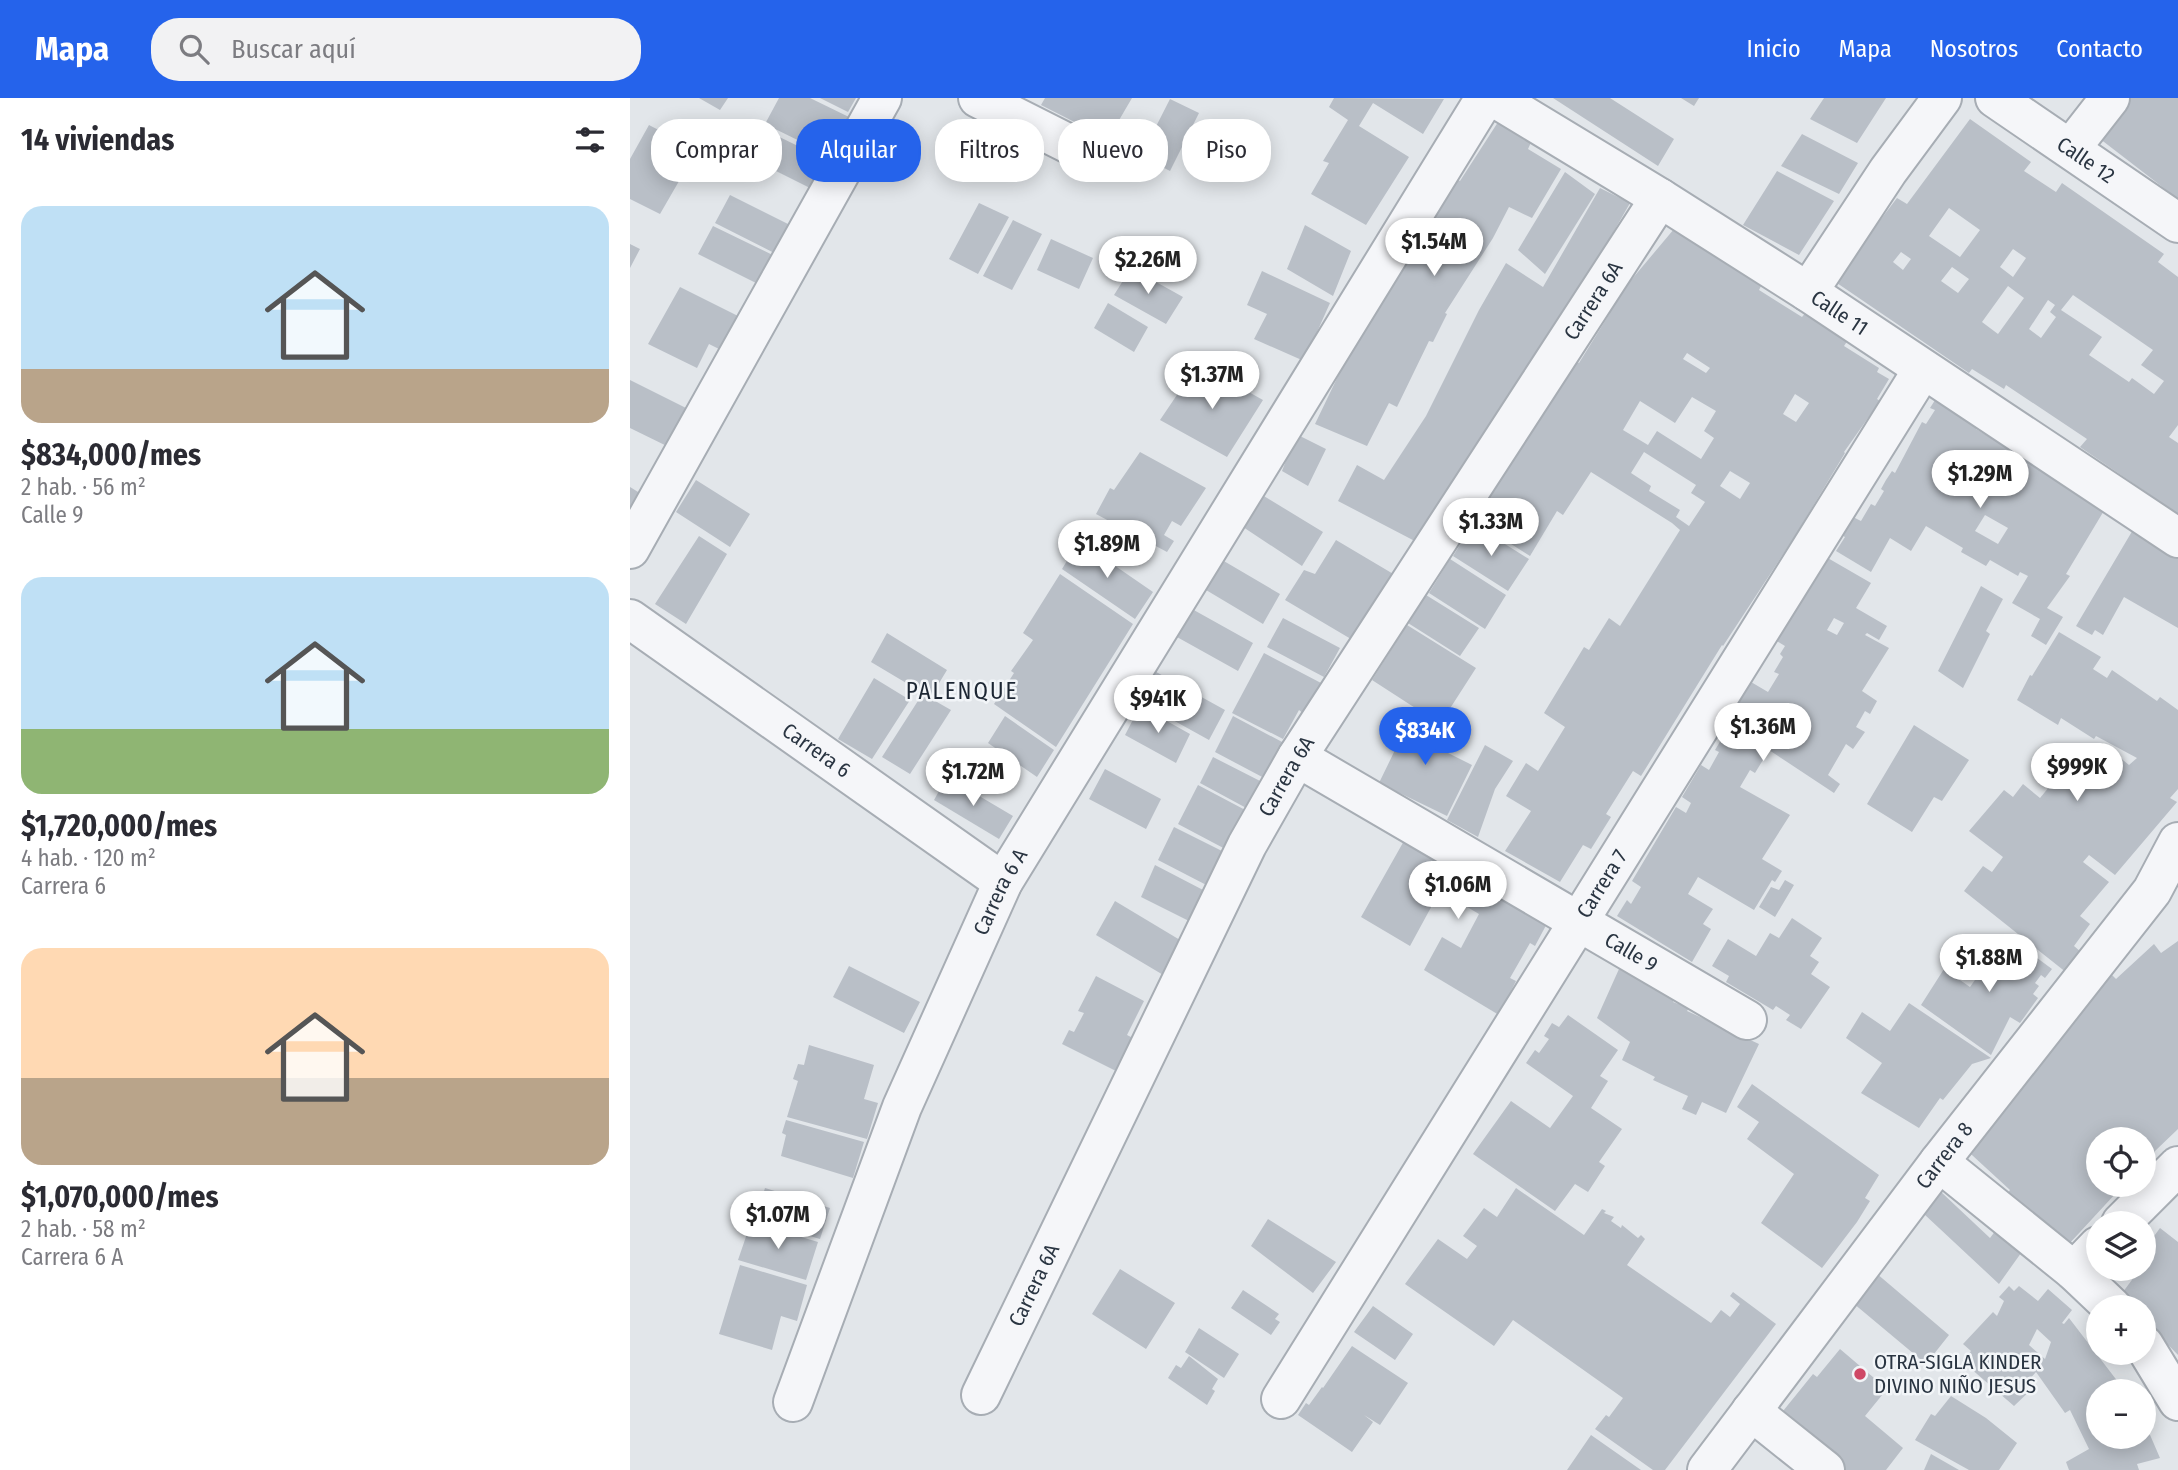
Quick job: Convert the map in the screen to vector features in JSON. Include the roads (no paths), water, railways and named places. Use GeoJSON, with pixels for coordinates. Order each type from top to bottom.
{"type":"FeatureCollection","features":[{"type":"Feature","properties":{"kind":"street"},"geometry":{"type":"LineString","coordinates":[[630,549],[883,98]]}},
{"type":"Feature","properties":{"kind":"street"},"geometry":{"type":"LineString","coordinates":[[978,98],[1058,138]]}},
{"type":"Feature","properties":{"kind":"street","name":"Carrera 6 A"},"geometry":{"type":"LineString","coordinates":[[793,1402],[902,1107],[1003,881],[1485,98]]}},
{"type":"Feature","properties":{"kind":"street","name":"Calle 11"},"geometry":{"type":"LineString","coordinates":[[1495,98],[1808,292],[2178,538]]}},
{"type":"Feature","properties":{"kind":"street"},"geometry":{"type":"LineString","coordinates":[[1808,292],[1888,171],[1942,98]]}},
{"type":"Feature","properties":{"kind":"street","name":"Calle 12"},"geometry":{"type":"LineString","coordinates":[[1995,98],[2178,223]]}},
{"type":"Feature","properties":{"kind":"street"},"geometry":{"type":"LineString","coordinates":[[2071,148],[2110,98]]}},
{"type":"Feature","properties":{"kind":"street","name":"Carrera 6A"},"geometry":{"type":"LineString","coordinates":[[981,1395],[1247,845],[1297,757],[1660,198]]}},
{"type":"Feature","properties":{"kind":"street","name":"Carrera 7"},"geometry":{"type":"LineString","coordinates":[[1281,1399],[1923,369]]}},
{"type":"Feature","properties":{"kind":"street","name":"Carrera 6"},"geometry":{"type":"LineString","coordinates":[[630,619],[1003,881]]}},
{"type":"Feature","properties":{"kind":"street","name":"Calle 9"},"geometry":{"type":"LineString","coordinates":[[1297,757],[1747,1020]]}},
{"type":"Feature","properties":{"kind":"street","name":"Carrera 8"},"geometry":{"type":"LineString","coordinates":[[1707,1470],[1939,1162],[2165,894],[2178,842]]}},
{"type":"Feature","properties":{"kind":"street"},"geometry":{"type":"LineString","coordinates":[[1939,1162],[2086,1259]]}},
{"type":"Feature","properties":{"kind":"street"},"geometry":{"type":"LineString","coordinates":[[2133,1211],[2178,1166]]}},
{"type":"Feature","properties":{"kind":"street"},"geometry":{"type":"LineString","coordinates":[[2156,1365],[2178,1401]]}},
{"type":"Feature","properties":{"kind":"street"},"geometry":{"type":"LineString","coordinates":[[1751,1411],[1825,1470]]}},
{"type":"Feature","properties":{"kind":"place","name":"OTRA-SIGLA KINDER DIVINO NIÑO JESUS"},"geometry":{"type":"Point","coordinates":[1860,1374]}},
{"type":"Feature","properties":{"kind":"district","name":"PALENQUE"},"geometry":{"type":"Point","coordinates":[962,691]}}]}
